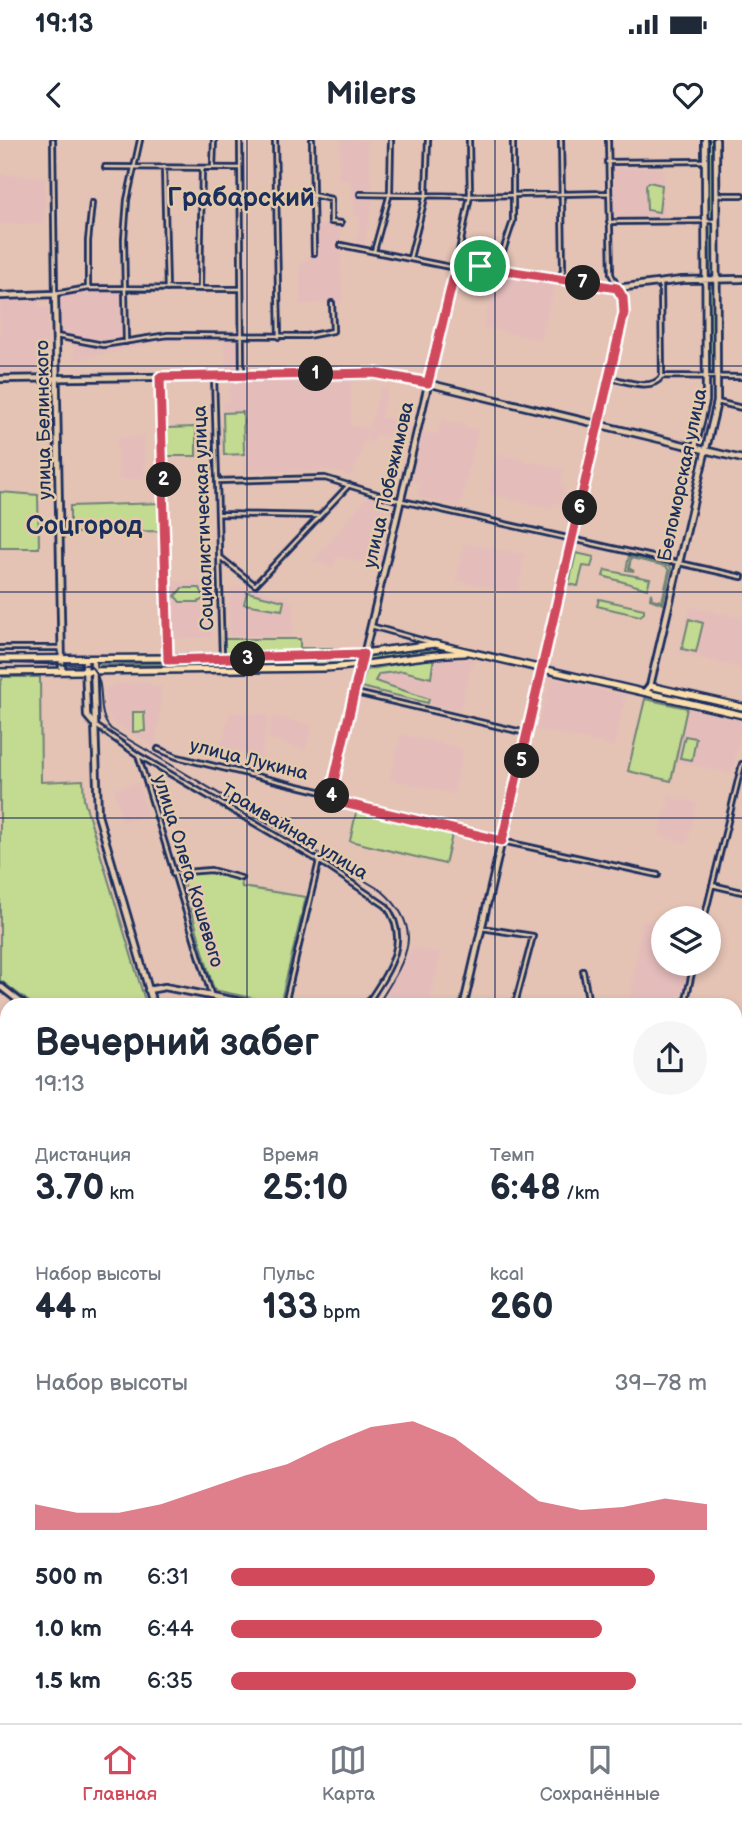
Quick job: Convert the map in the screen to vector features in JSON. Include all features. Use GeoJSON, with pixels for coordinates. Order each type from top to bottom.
{"type":"FeatureCollection","features":[{"type":"Feature","properties":{"kind":"main road","name":"Беломорская улица"},"geometry":{"type":"LineString","coordinates":[[695,447],[706,401],[707,377],[705,140]]}},
{"type":"Feature","properties":{"kind":"main road","name":"Беломорская улица"},"geometry":{"type":"LineString","coordinates":[[650,686],[717,402],[716,140]]}},
{"type":"Feature","properties":{"kind":"main road"},"geometry":{"type":"LineString","coordinates":[[456,265],[617,288],[742,279]]}},
{"type":"Feature","properties":{"kind":"main road","name":"улица Побежимова"},"geometry":{"type":"LineString","coordinates":[[331,794],[456,265]]}},
{"type":"Feature","properties":{"kind":"main road"},"geometry":{"type":"LineString","coordinates":[[0,296],[55,294]]}},
{"type":"Feature","properties":{"kind":"main road","name":"улица Белинского"},"geometry":{"type":"LineString","coordinates":[[55,294],[62,671]]}},
{"type":"Feature","properties":{"kind":"main road"},"geometry":{"type":"LineString","coordinates":[[0,379],[374,373],[428,383],[742,459]]}},
{"type":"Feature","properties":{"kind":"main road"},"geometry":{"type":"LineString","coordinates":[[465,998],[598,424]]}},
{"type":"Feature","properties":{"kind":"main road"},"geometry":{"type":"LineString","coordinates":[[0,659],[222,659],[363,654],[435,644],[742,715]]}},
{"type":"Feature","properties":{"kind":"main road"},"geometry":{"type":"LineString","coordinates":[[0,672],[360,666],[427,654],[477,654]]}},
{"type":"Feature","properties":{"kind":"main road"},"geometry":{"type":"LineString","coordinates":[[85,660],[87,716],[94,724]]}},
{"type":"Feature","properties":{"kind":"main road"},"geometry":{"type":"LineString","coordinates":[[93,660],[98,815],[151,998]]}},
{"type":"Feature","properties":{"kind":"main road"},"geometry":{"type":"LineString","coordinates":[[645,692],[650,686],[742,708]]}},
{"type":"Feature","properties":{"kind":"main road","name":"улица Лукина"},"geometry":{"type":"LineString","coordinates":[[331,794],[335,801],[502,841]]}},
{"type":"Feature","properties":{"kind":"main road"},"geometry":{"type":"LineString","coordinates":[[0,986],[15,998]]}},
{"type":"Feature","properties":{"kind":"main road"},"geometry":{"type":"LineString","coordinates":[[149,990],[165,987],[227,998]]}},
{"type":"Feature","properties":{"kind":"street","name":"улица Белинского"},"geometry":{"type":"LineString","coordinates":[[53,140],[55,294]]}},
{"type":"Feature","properties":{"kind":"street"},"geometry":{"type":"LineString","coordinates":[[125,343],[124,239],[140,140]]}},
{"type":"Feature","properties":{"kind":"street"},"geometry":{"type":"LineString","coordinates":[[213,168],[214,140]]}},
{"type":"Feature","properties":{"kind":"street"},"geometry":{"type":"LineString","coordinates":[[240,140],[242,375]]}},
{"type":"Feature","properties":{"kind":"street"},"geometry":{"type":"LineString","coordinates":[[275,140],[279,337]]}},
{"type":"Feature","properties":{"kind":"street"},"geometry":{"type":"LineString","coordinates":[[313,140],[314,253]]}},
{"type":"Feature","properties":{"kind":"street"},"geometry":{"type":"LineString","coordinates":[[374,251],[390,193],[391,140]]}},
{"type":"Feature","properties":{"kind":"street"},"geometry":{"type":"LineString","coordinates":[[410,258],[426,194],[428,140]]}},
{"type":"Feature","properties":{"kind":"street","name":"улица Побежимова"},"geometry":{"type":"LineString","coordinates":[[456,265],[470,196],[469,140]]}},
{"type":"Feature","properties":{"kind":"street"},"geometry":{"type":"LineString","coordinates":[[497,269],[513,221],[513,140]]}},
{"type":"Feature","properties":{"kind":"street"},"geometry":{"type":"LineString","coordinates":[[559,279],[563,270],[561,140]]}},
{"type":"Feature","properties":{"kind":"street"},"geometry":{"type":"LineString","coordinates":[[598,424],[624,313],[623,298],[611,274],[608,140]]}},
{"type":"Feature","properties":{"kind":"street"},"geometry":{"type":"LineString","coordinates":[[607,162],[705,161]]}},
{"type":"Feature","properties":{"kind":"street"},"geometry":{"type":"LineString","coordinates":[[105,167],[240,168]]}},
{"type":"Feature","properties":{"kind":"street"},"geometry":{"type":"LineString","coordinates":[[164,167],[167,289]]}},
{"type":"Feature","properties":{"kind":"street"},"geometry":{"type":"LineString","coordinates":[[200,289],[202,167]]}},
{"type":"Feature","properties":{"kind":"street"},"geometry":{"type":"LineString","coordinates":[[360,194],[470,196],[608,192]]}},
{"type":"Feature","properties":{"kind":"street"},"geometry":{"type":"LineString","coordinates":[[240,198],[312,195],[331,199],[331,222],[341,223]]}},
{"type":"Feature","properties":{"kind":"street"},"geometry":{"type":"LineString","coordinates":[[716,195],[742,195]]}},
{"type":"Feature","properties":{"kind":"street"},"geometry":{"type":"LineString","coordinates":[[88,288],[88,241],[92,203]]}},
{"type":"Feature","properties":{"kind":"street"},"geometry":{"type":"LineString","coordinates":[[609,222],[717,221]]}},
{"type":"Feature","properties":{"kind":"street"},"geometry":{"type":"LineString","coordinates":[[341,245],[456,265]]}},
{"type":"Feature","properties":{"kind":"street"},"geometry":{"type":"LineString","coordinates":[[609,378],[649,385],[658,382],[662,376],[661,284]]}},
{"type":"Feature","properties":{"kind":"street"},"geometry":{"type":"LineString","coordinates":[[55,294],[88,288],[241,289]]}},
{"type":"Feature","properties":{"kind":"street"},"geometry":{"type":"LineString","coordinates":[[57,336],[103,345],[168,335],[307,336],[333,331],[332,303]]}},
{"type":"Feature","properties":{"kind":"street","name":"Социалистическая улица"},"geometry":{"type":"LineString","coordinates":[[214,376],[222,659]]}},
{"type":"Feature","properties":{"kind":"street"},"geometry":{"type":"LineString","coordinates":[[662,376],[742,377]]}},
{"type":"Feature","properties":{"kind":"street"},"geometry":{"type":"LineString","coordinates":[[160,377],[168,660]]}},
{"type":"Feature","properties":{"kind":"street"},"geometry":{"type":"LineString","coordinates":[[717,402],[742,408]]}},
{"type":"Feature","properties":{"kind":"street"},"geometry":{"type":"LineString","coordinates":[[217,481],[325,478],[401,499],[742,576]]}},
{"type":"Feature","properties":{"kind":"street"},"geometry":{"type":"LineString","coordinates":[[220,557],[255,584],[349,485]]}},
{"type":"Feature","properties":{"kind":"street"},"geometry":{"type":"LineString","coordinates":[[218,514],[320,516]]}},
{"type":"Feature","properties":{"kind":"street"},"geometry":{"type":"LineString","coordinates":[[370,626],[435,644]]}},
{"type":"Feature","properties":{"kind":"street"},"geometry":{"type":"LineString","coordinates":[[0,648],[62,648]]}},
{"type":"Feature","properties":{"kind":"street"},"geometry":{"type":"LineString","coordinates":[[356,693],[528,734]]}},
{"type":"Feature","properties":{"kind":"street","name":"Трамвайная улица"},"geometry":{"type":"LineString","coordinates":[[94,724],[138,755],[319,862],[386,906],[398,929],[396,954],[370,998]]}},
{"type":"Feature","properties":{"kind":"street","name":"улица Лукина"},"geometry":{"type":"LineString","coordinates":[[158,749],[169,755],[331,794]]}},
{"type":"Feature","properties":{"kind":"street","name":"улица Олега Кошевого"},"geometry":{"type":"LineString","coordinates":[[138,755],[211,994]]}},
{"type":"Feature","properties":{"kind":"street"},"geometry":{"type":"LineString","coordinates":[[707,906],[742,764]]}},
{"type":"Feature","properties":{"kind":"street","name":"улица Лукина"},"geometry":{"type":"LineString","coordinates":[[502,841],[658,874]]}},
{"type":"Feature","properties":{"kind":"street"},"geometry":{"type":"LineString","coordinates":[[286,998],[319,862]]}},
{"type":"Feature","properties":{"kind":"street"},"geometry":{"type":"LineString","coordinates":[[173,873],[211,870],[241,878]]}},
{"type":"Feature","properties":{"kind":"street"},"geometry":{"type":"LineString","coordinates":[[712,885],[742,892]]}},
{"type":"Feature","properties":{"kind":"street"},"geometry":{"type":"LineString","coordinates":[[482,928],[533,936],[517,998]]}},
{"type":"Feature","properties":{"kind":"street"},"geometry":{"type":"LineString","coordinates":[[583,971],[588,998]]}},
{"type":"Feature","properties":{"kind":"street"},"geometry":{"type":"LineString","coordinates":[[686,998],[691,976]]}},
{"type":"Feature","properties":{"kind":"shaded area"},"geometry":{"type":"Polygon","coordinates":[[[341,140],[367,140],[373,199],[364,247],[356,245],[360,217],[355,216],[350,180],[338,180],[341,140]]]}},
{"type":"Feature","properties":{"kind":"shaded area"},"geometry":{"type":"Polygon","coordinates":[[[613,168],[664,168],[664,219],[613,219],[613,168]]]}},
{"type":"Feature","properties":{"kind":"shaded area"},"geometry":{"type":"Polygon","coordinates":[[[0,174],[45,177],[45,224],[0,224],[0,174]]]}},
{"type":"Feature","properties":{"kind":"shaded area"},"geometry":{"type":"Polygon","coordinates":[[[340,224],[342,303],[300,304],[300,265],[314,253],[314,225],[340,224]]]}},
{"type":"Feature","properties":{"kind":"shaded area"},"geometry":{"type":"Polygon","coordinates":[[[497,271],[555,284],[541,340],[483,327],[497,271]]]}},
{"type":"Feature","properties":{"kind":"shaded area"},"geometry":{"type":"Polygon","coordinates":[[[122,290],[123,340],[166,333],[239,333],[238,369],[227,370],[224,341],[163,341],[74,360],[73,337],[60,337],[60,292],[122,290]]]}},
{"type":"Feature","properties":{"kind":"shaded area"},"geometry":{"type":"Polygon","coordinates":[[[40,300],[40,307],[48,307],[48,367],[41,367],[41,371],[0,372],[0,301],[40,300]]]}},
{"type":"Feature","properties":{"kind":"shaded area"},"geometry":{"type":"Polygon","coordinates":[[[352,380],[350,425],[369,429],[381,388],[388,389],[381,417],[410,425],[407,440],[376,434],[374,443],[366,441],[368,431],[352,476],[331,470],[245,472],[244,454],[224,455],[223,402],[229,402],[229,387],[232,387],[232,382],[352,380]]]}},
{"type":"Feature","properties":{"kind":"shaded area"},"geometry":{"type":"Polygon","coordinates":[[[442,420],[478,430],[460,507],[417,497],[420,483],[411,481],[422,432],[438,435],[442,420]]]}},
{"type":"Feature","properties":{"kind":"shaded area"},"geometry":{"type":"Polygon","coordinates":[[[144,437],[145,479],[118,479],[117,438],[144,437]]]}},
{"type":"Feature","properties":{"kind":"shaded area"},"geometry":{"type":"Polygon","coordinates":[[[497,454],[564,470],[561,485],[565,487],[561,505],[554,503],[552,509],[488,493],[497,454]]]}},
{"type":"Feature","properties":{"kind":"shaded area"},"geometry":{"type":"Polygon","coordinates":[[[368,496],[394,502],[379,570],[376,565],[339,557],[335,559],[333,568],[314,561],[368,496]]]}},
{"type":"Feature","properties":{"kind":"shaded area"},"geometry":{"type":"Polygon","coordinates":[[[464,544],[524,554],[518,595],[456,580],[464,544]]]}},
{"type":"Feature","properties":{"kind":"shaded area"},"geometry":{"type":"Polygon","coordinates":[[[211,581],[212,637],[172,639],[170,582],[211,581]]]}},
{"type":"Feature","properties":{"kind":"shaded area"},"geometry":{"type":"Polygon","coordinates":[[[234,588],[255,589],[288,598],[294,605],[292,635],[230,636],[229,592],[234,588]]]}},
{"type":"Feature","properties":{"kind":"shaded area"},"geometry":{"type":"Polygon","coordinates":[[[691,607],[742,618],[742,668],[680,653],[691,607]]]}},
{"type":"Feature","properties":{"kind":"shaded area"},"geometry":{"type":"Polygon","coordinates":[[[434,657],[473,659],[460,711],[361,687],[366,670],[434,657]]]}},
{"type":"Feature","properties":{"kind":"shaded area"},"geometry":{"type":"Polygon","coordinates":[[[550,678],[625,695],[614,746],[537,729],[550,678]]]}},
{"type":"Feature","properties":{"kind":"shaded area"},"geometry":{"type":"Polygon","coordinates":[[[150,683],[153,687],[161,687],[155,746],[113,723],[106,712],[105,688],[110,688],[113,684],[150,683]]]}},
{"type":"Feature","properties":{"kind":"shaded area"},"geometry":{"type":"Polygon","coordinates":[[[688,708],[742,721],[732,774],[676,761],[688,708]]]}},
{"type":"Feature","properties":{"kind":"shaded area"},"geometry":{"type":"Polygon","coordinates":[[[230,712],[269,715],[261,757],[220,748],[230,712]]]}},
{"type":"Feature","properties":{"kind":"shaded area"},"geometry":{"type":"Polygon","coordinates":[[[272,716],[312,725],[305,751],[268,737],[272,716]]]}},
{"type":"Feature","properties":{"kind":"shaded area"},"geometry":{"type":"Polygon","coordinates":[[[401,734],[463,749],[454,794],[390,779],[401,734]]]}},
{"type":"Feature","properties":{"kind":"shaded area"},"geometry":{"type":"Polygon","coordinates":[[[138,783],[147,815],[123,822],[114,789],[138,783]]]}},
{"type":"Feature","properties":{"kind":"shaded area"},"geometry":{"type":"Polygon","coordinates":[[[669,796],[697,803],[687,843],[659,836],[669,796]]]}},
{"type":"Feature","properties":{"kind":"shaded area"},"geometry":{"type":"Polygon","coordinates":[[[642,921],[651,923],[651,976],[688,976],[686,988],[677,998],[630,998],[642,921]]]}},
{"type":"Feature","properties":{"kind":"shaded area"},"geometry":{"type":"Polygon","coordinates":[[[412,948],[441,953],[430,998],[385,998],[412,948]]]}},
{"type":"Feature","properties":{"kind":"green space"},"geometry":{"type":"Polygon","coordinates":[[[708,140],[713,140],[713,218],[709,218],[708,140]]]}},
{"type":"Feature","properties":{"kind":"green space"},"geometry":{"type":"Polygon","coordinates":[[[649,182],[662,185],[659,212],[647,210],[646,185],[649,182]]]}},
{"type":"Feature","properties":{"kind":"green space"},"geometry":{"type":"Polygon","coordinates":[[[709,223],[714,223],[714,275],[710,275],[709,223]]]}},
{"type":"Feature","properties":{"kind":"green space"},"geometry":{"type":"Polygon","coordinates":[[[712,286],[715,372],[710,372],[709,288],[712,286]]]}},
{"type":"Feature","properties":{"kind":"green space"},"geometry":{"type":"Polygon","coordinates":[[[243,412],[244,454],[224,455],[223,413],[243,412]]]}},
{"type":"Feature","properties":{"kind":"green space"},"geometry":{"type":"Polygon","coordinates":[[[196,427],[196,456],[166,456],[166,428],[196,427]]]}},
{"type":"Feature","properties":{"kind":"green space"},"geometry":{"type":"Polygon","coordinates":[[[0,492],[38,495],[39,548],[0,548],[0,492]]]}},
{"type":"Feature","properties":{"kind":"green space"},"geometry":{"type":"Polygon","coordinates":[[[161,503],[161,531],[70,533],[70,506],[161,503]]]}},
{"type":"Feature","properties":{"kind":"green space"},"geometry":{"type":"Polygon","coordinates":[[[576,553],[594,557],[591,567],[583,566],[578,586],[569,584],[576,553]]]}},
{"type":"Feature","properties":{"kind":"green space"},"geometry":{"type":"Polygon","coordinates":[[[629,556],[669,565],[671,568],[663,604],[650,599],[651,593],[652,599],[662,601],[669,571],[666,566],[631,558],[629,568],[634,571],[626,570],[629,556]]]}},
{"type":"Feature","properties":{"kind":"green space"},"geometry":{"type":"Polygon","coordinates":[[[605,570],[650,579],[647,589],[603,576],[605,570]]]}},
{"type":"Feature","properties":{"kind":"green space"},"geometry":{"type":"Polygon","coordinates":[[[182,588],[200,588],[205,598],[198,602],[180,602],[175,596],[182,588]]]}},
{"type":"Feature","properties":{"kind":"green space"},"geometry":{"type":"Polygon","coordinates":[[[247,592],[284,601],[282,610],[244,604],[247,592]]]}},
{"type":"Feature","properties":{"kind":"green space"},"geometry":{"type":"Polygon","coordinates":[[[599,599],[644,609],[644,613],[640,616],[597,606],[599,599]]]}},
{"type":"Feature","properties":{"kind":"green space"},"geometry":{"type":"Polygon","coordinates":[[[689,619],[703,623],[696,652],[682,649],[689,619]]]}},
{"type":"Feature","properties":{"kind":"green space"},"geometry":{"type":"Polygon","coordinates":[[[224,639],[300,639],[300,648],[332,648],[332,653],[226,656],[223,654],[224,639]]]}},
{"type":"Feature","properties":{"kind":"green space"},"geometry":{"type":"Polygon","coordinates":[[[432,647],[445,649],[365,660],[366,657],[432,647]]]}},
{"type":"Feature","properties":{"kind":"green space"},"geometry":{"type":"Polygon","coordinates":[[[434,657],[431,678],[403,671],[379,674],[375,681],[429,699],[428,703],[361,687],[366,670],[434,657]]]}},
{"type":"Feature","properties":{"kind":"green space"},"geometry":{"type":"Polygon","coordinates":[[[358,660],[354,664],[100,665],[358,660]]]}},
{"type":"Feature","properties":{"kind":"green space"},"geometry":{"type":"Polygon","coordinates":[[[3,677],[40,677],[41,782],[83,780],[84,800],[144,998],[24,998],[0,980],[0,685],[3,677]]]}},
{"type":"Feature","properties":{"kind":"green space"},"geometry":{"type":"Polygon","coordinates":[[[645,699],[687,708],[671,781],[628,771],[645,699]]]}},
{"type":"Feature","properties":{"kind":"green space"},"geometry":{"type":"Polygon","coordinates":[[[133,712],[144,712],[145,731],[133,732],[133,712]]]}},
{"type":"Feature","properties":{"kind":"green space"},"geometry":{"type":"Polygon","coordinates":[[[685,736],[696,738],[692,760],[680,758],[685,736]]]}},
{"type":"Feature","properties":{"kind":"green space"},"geometry":{"type":"Polygon","coordinates":[[[357,808],[453,831],[445,864],[350,841],[357,808]]]}},
{"type":"Feature","properties":{"kind":"green space"},"geometry":{"type":"Polygon","coordinates":[[[202,871],[241,881],[242,887],[306,897],[281,998],[252,998],[214,990],[181,874],[202,871]]]}},
{"type":"Feature","properties":{"kind":"tram line"},"geometry":{"type":"LineString","coordinates":[[0,663],[89,665],[99,680],[103,714],[111,729],[382,891],[396,906],[408,933],[403,960],[382,998]]}},
{"type":"Feature","properties":{"kind":"district","name":"Грабарский"},"geometry":{"type":"Point","coordinates":[241,198]}},
{"type":"Feature","properties":{"kind":"district","name":"Соцгород"},"geometry":{"type":"Point","coordinates":[84,526]}},
{"type":"Feature","properties":{"kind":"route"},"geometry":{"type":"LineString","coordinates":[[457,263],[480,266],[617,288],[623,298],[624,313],[502,841],[335,801],[331,794],[363,654],[168,660],[160,377],[374,373],[428,383],[457,263]]}}]}
